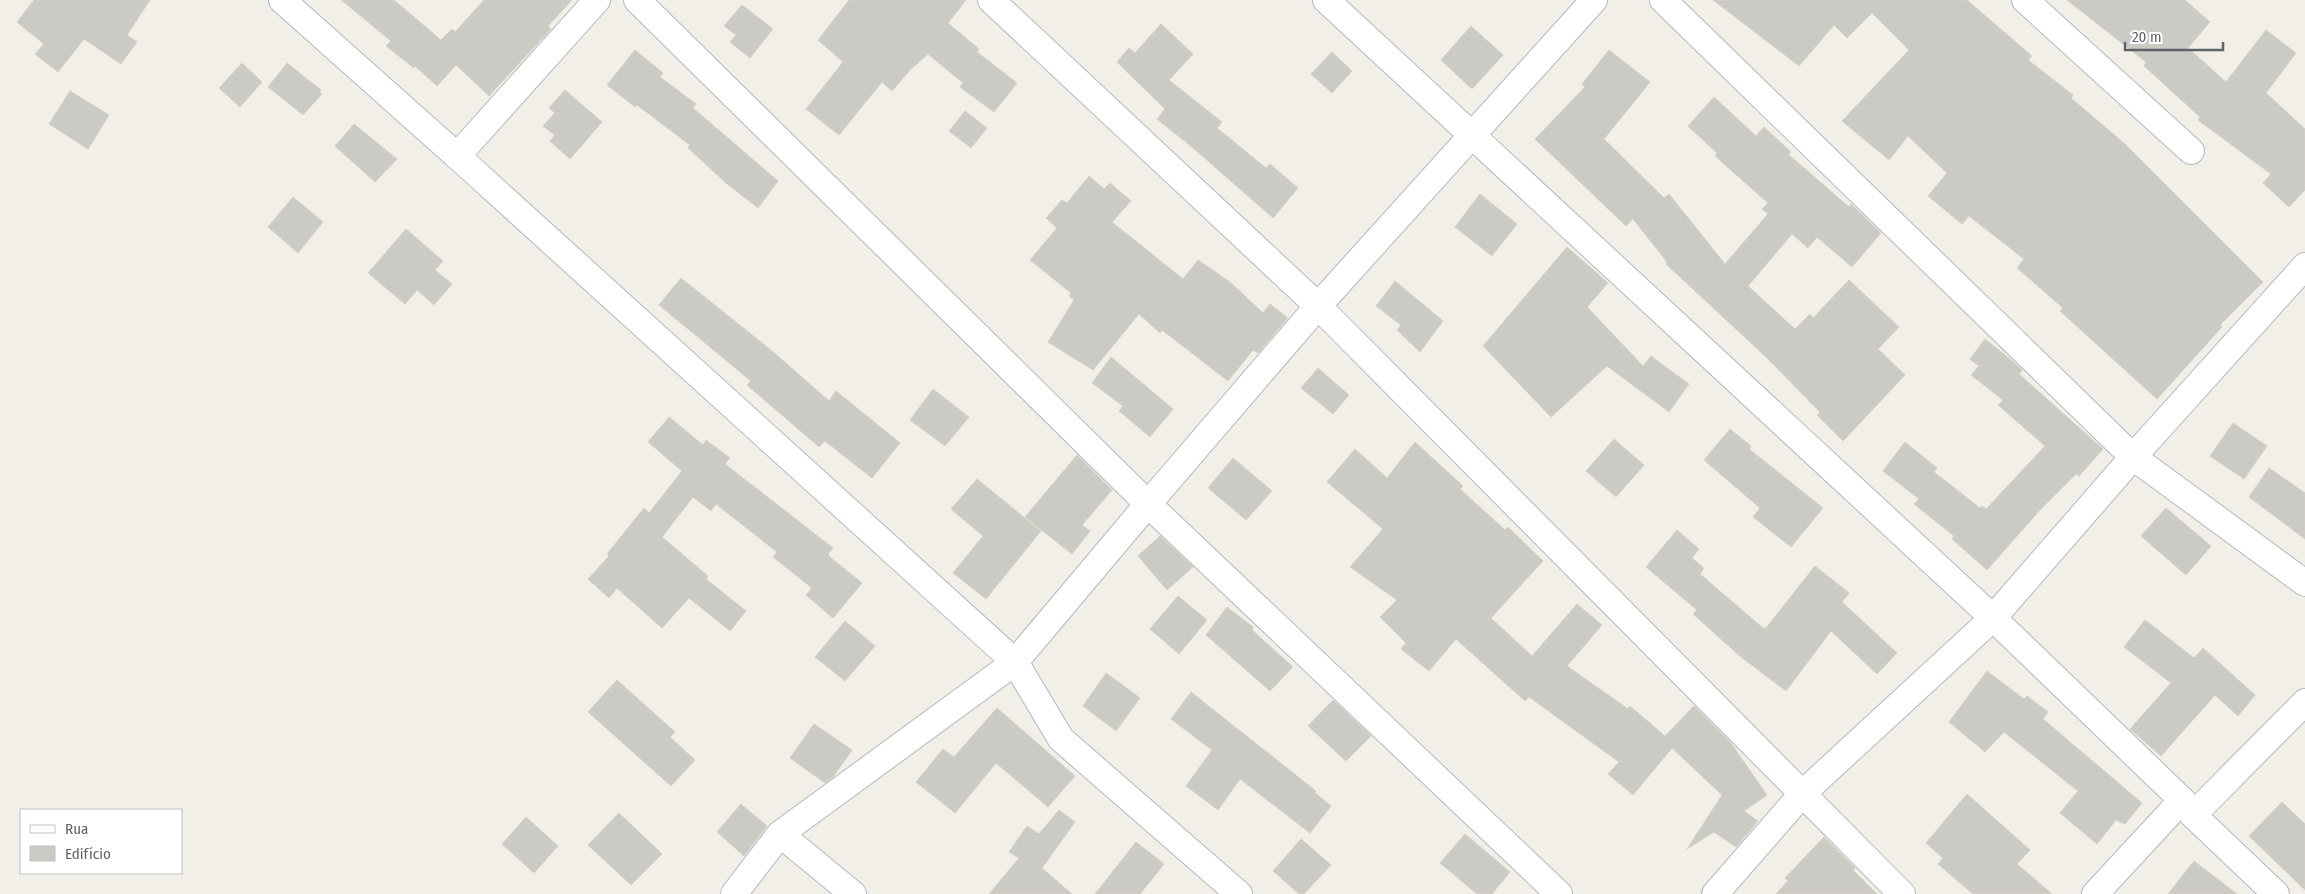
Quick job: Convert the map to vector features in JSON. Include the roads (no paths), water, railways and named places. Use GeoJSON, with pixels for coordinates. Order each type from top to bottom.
{"type":"FeatureCollection","features":[{"type":"Feature","properties":{"kind":"street"},"geometry":{"type":"LineString","coordinates":[[282,0],[457,156],[1015,662],[1061,738],[1239,894]]}},
{"type":"Feature","properties":{"kind":"street"},"geometry":{"type":"LineString","coordinates":[[457,156],[597,0]]}},
{"type":"Feature","properties":{"kind":"street"},"geometry":{"type":"LineString","coordinates":[[636,0],[1148,504],[1559,894]]}},
{"type":"Feature","properties":{"kind":"street"},"geometry":{"type":"LineString","coordinates":[[991,0],[1318,306],[1902,894]]}},
{"type":"Feature","properties":{"kind":"street"},"geometry":{"type":"LineString","coordinates":[[1326,0],[1473,134],[1630,283],[1993,618],[2276,894]]}},
{"type":"Feature","properties":{"kind":"street"},"geometry":{"type":"LineString","coordinates":[[734,894],[780,834],[1015,662],[1318,306],[1594,0]]}},
{"type":"Feature","properties":{"kind":"street"},"geometry":{"type":"LineString","coordinates":[[1664,0],[2132,457],[2305,583]]}},
{"type":"Feature","properties":{"kind":"street"},"geometry":{"type":"LineString","coordinates":[[2025,0],[2191,151]]}},
{"type":"Feature","properties":{"kind":"street"},"geometry":{"type":"LineString","coordinates":[[1715,894],[1803,794],[1993,618],[2132,457],[2305,266]]}},
{"type":"Feature","properties":{"kind":"street"},"geometry":{"type":"LineString","coordinates":[[2095,894],[2305,702]]}},
{"type":"Feature","properties":{"kind":"street"},"geometry":{"type":"LineString","coordinates":[[780,834],[853,894]]}}]}
